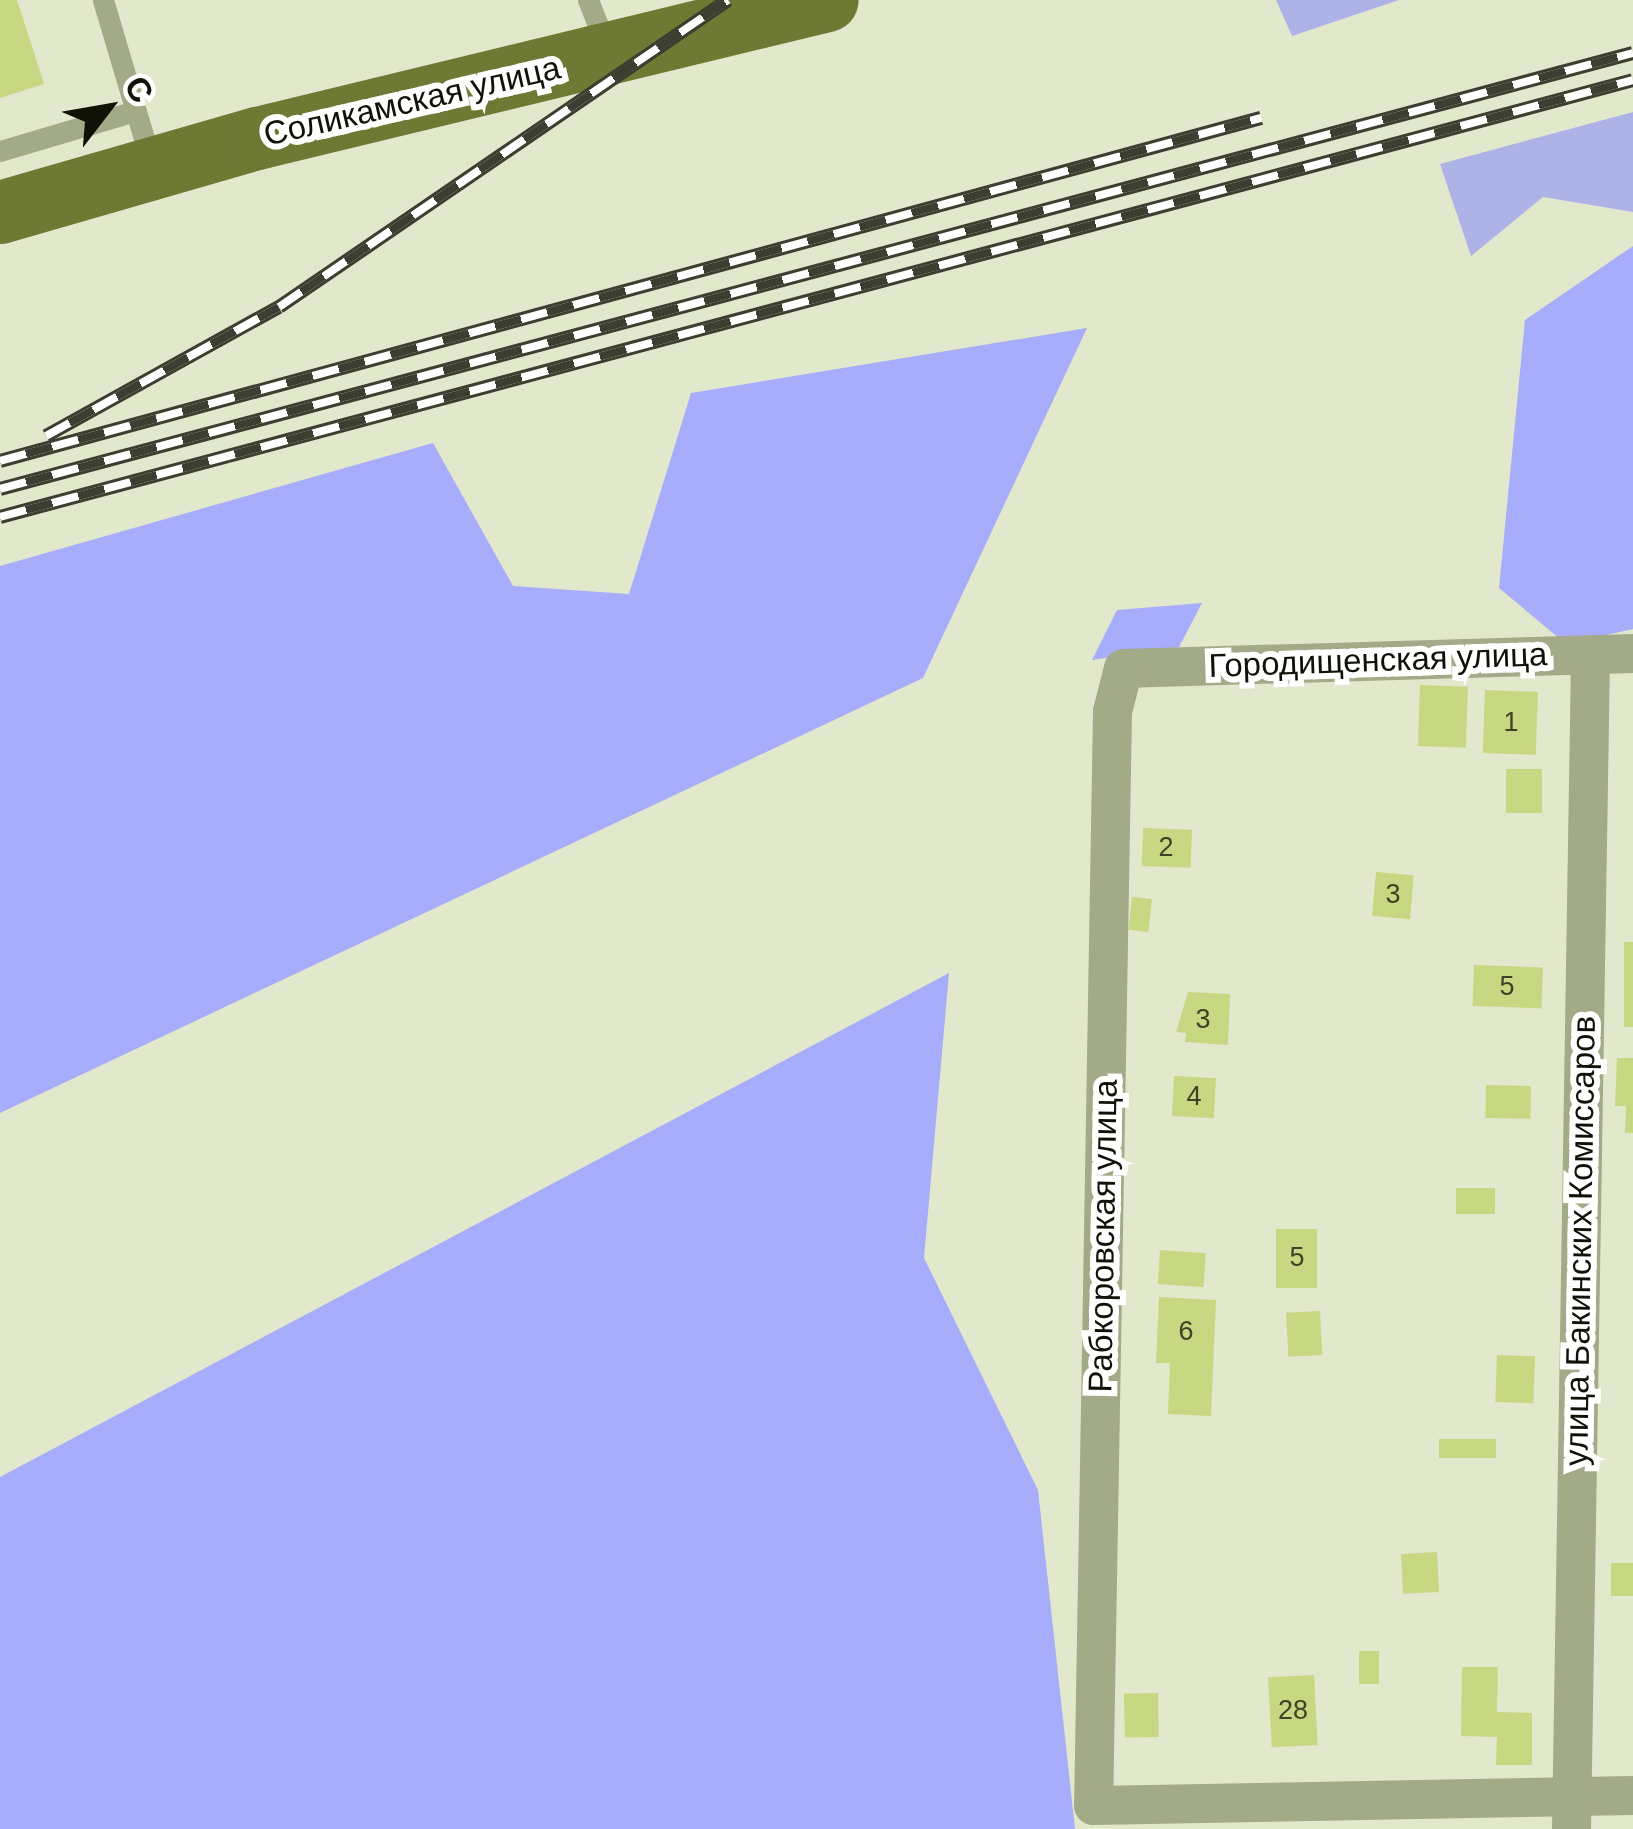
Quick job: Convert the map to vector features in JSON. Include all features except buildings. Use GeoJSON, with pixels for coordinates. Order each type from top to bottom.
{"type":"FeatureCollection","features":[{"type":"Feature","properties":{"kind":"main road","name":"Соликамская улица"},"geometry":{"type":"LineString","coordinates":[[0,212],[144,139],[599,27],[826,0]]}},
{"type":"Feature","properties":{"kind":"street","name":"Городищенская улица"},"geometry":{"type":"LineString","coordinates":[[1123,668],[1633,653]]}},
{"type":"Feature","properties":{"kind":"street","name":"улица Бакинских Комиссаров"},"geometry":{"type":"LineString","coordinates":[[1572,1812],[1590,654]]}},
{"type":"Feature","properties":{"kind":"street","name":"Рабкоровская улица"},"geometry":{"type":"LineString","coordinates":[[1123,668],[1112,711],[1093,1805],[1572,1812]]}},
{"type":"Feature","properties":{"kind":"street"},"geometry":{"type":"LineString","coordinates":[[1572,1812],[1633,1795]]}},
{"type":"Feature","properties":{"kind":"lane"},"geometry":{"type":"LineString","coordinates":[[0,151],[144,139],[103,0]]}},
{"type":"Feature","properties":{"kind":"shaded area"},"geometry":{"type":"Polygon","coordinates":[[[1276,0],[1399,0],[1292,36],[1276,0]]]}},
{"type":"Feature","properties":{"kind":"shaded area"},"geometry":{"type":"Polygon","coordinates":[[[1633,112],[1633,212],[1543,197],[1471,256],[1440,164],[1633,112]]]}},
{"type":"Feature","properties":{"kind":"shaded area"},"geometry":{"type":"Polygon","coordinates":[[[1633,246],[1633,629],[1566,644],[1499,588],[1525,320],[1633,246]]]}},
{"type":"Feature","properties":{"kind":"shaded area"},"geometry":{"type":"Polygon","coordinates":[[[1087,328],[923,678],[0,1113],[0,566],[433,443],[513,586],[629,594],[691,393],[1087,328]]]}},
{"type":"Feature","properties":{"kind":"shaded area"},"geometry":{"type":"Polygon","coordinates":[[[1202,603],[1179,647],[1092,660],[1117,610],[1202,603]]]}},
{"type":"Feature","properties":{"kind":"shaded area"},"geometry":{"type":"Polygon","coordinates":[[[949,973],[924,1258],[1038,1490],[1075,1829],[0,1829],[0,1477],[949,973]]]}},
{"type":"Feature","properties":{"kind":"railway"},"geometry":{"type":"LineString","coordinates":[[46,436],[279,307],[728,0]]}},
{"type":"Feature","properties":{"kind":"railway"},"geometry":{"type":"LineString","coordinates":[[0,489],[1633,53]]}},
{"type":"Feature","properties":{"kind":"railway"},"geometry":{"type":"LineString","coordinates":[[0,517],[1633,80]]}},
{"type":"Feature","properties":{"kind":"railway"},"geometry":{"type":"LineString","coordinates":[[0,461],[1261,118]]}}]}
